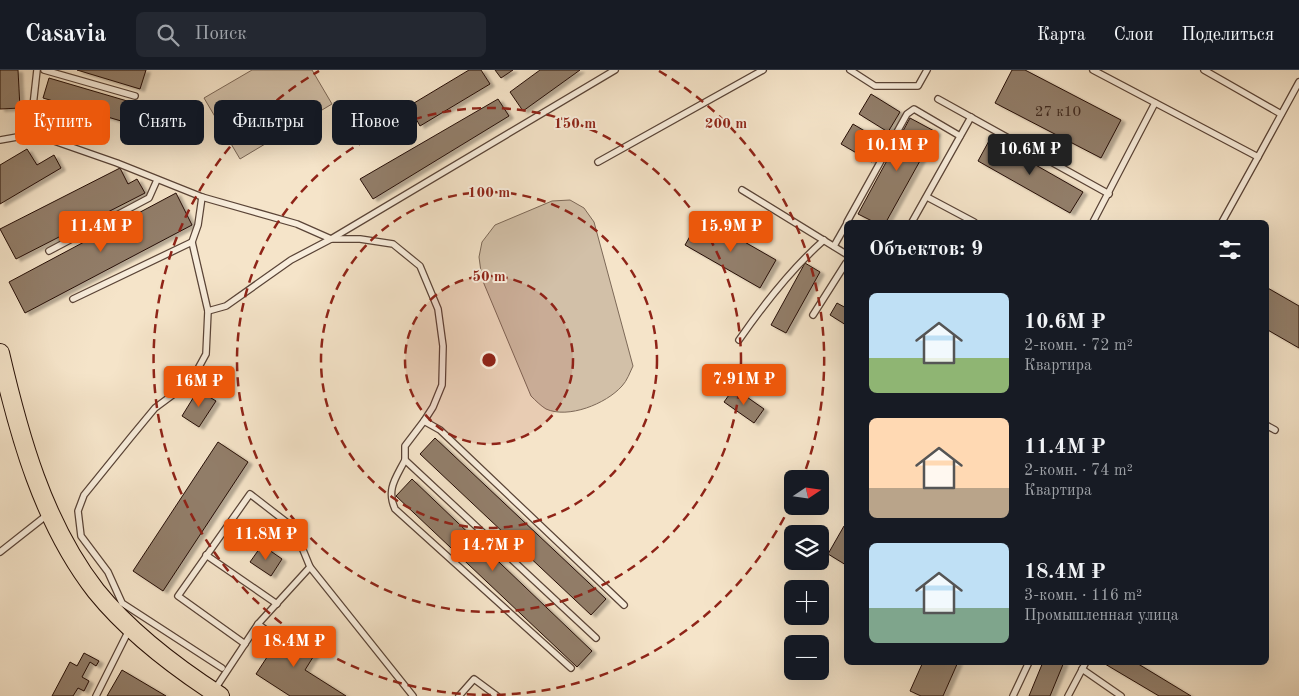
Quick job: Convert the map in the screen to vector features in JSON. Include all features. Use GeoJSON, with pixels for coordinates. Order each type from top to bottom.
{"type":"FeatureCollection","features":[{"type":"Feature","properties":{"kind":"main road"},"geometry":{"type":"LineString","coordinates":[[0,353],[12,406],[36,480],[68,548],[96,591],[130,628],[217,694]]}},
{"type":"Feature","properties":{"kind":"lane"},"geometry":{"type":"LineString","coordinates":[[34,100],[37,70]]}},
{"type":"Feature","properties":{"kind":"lane"},"geometry":{"type":"LineString","coordinates":[[44,70],[135,96]]}},
{"type":"Feature","properties":{"kind":"lane"},"geometry":{"type":"LineString","coordinates":[[208,311],[226,306],[291,260],[331,239],[605,73],[615,70]]}},
{"type":"Feature","properties":{"kind":"lane"},"geometry":{"type":"LineString","coordinates":[[598,162],[763,70]]}},
{"type":"Feature","properties":{"kind":"lane"},"geometry":{"type":"LineString","coordinates":[[850,70],[875,86],[918,86],[927,70]]}},
{"type":"Feature","properties":{"kind":"lane"},"geometry":{"type":"LineString","coordinates":[[1093,70],[1258,157]]}},
{"type":"Feature","properties":{"kind":"lane"},"geometry":{"type":"LineString","coordinates":[[1204,70],[1281,114]]}},
{"type":"Feature","properties":{"kind":"lane"},"geometry":{"type":"LineString","coordinates":[[1223,220],[1299,82]]}},
{"type":"Feature","properties":{"kind":"lane"},"geometry":{"type":"LineString","coordinates":[[938,99],[1108,194]]}},
{"type":"Feature","properties":{"kind":"lane"},"geometry":{"type":"LineString","coordinates":[[1094,220],[1155,102]]}},
{"type":"Feature","properties":{"kind":"lane"},"geometry":{"type":"LineString","coordinates":[[849,220],[908,114],[914,109],[960,136]]}},
{"type":"Feature","properties":{"kind":"lane"},"geometry":{"type":"LineString","coordinates":[[913,220],[971,117]]}},
{"type":"Feature","properties":{"kind":"lane"},"geometry":{"type":"LineString","coordinates":[[0,140],[15,137]]}},
{"type":"Feature","properties":{"kind":"lane"},"geometry":{"type":"LineString","coordinates":[[65,145],[117,163],[202,197],[297,224],[331,239],[360,238],[393,244],[420,266],[438,309],[443,346],[442,385],[433,407],[405,446],[405,460],[391,488],[395,509],[571,668]]}},
{"type":"Feature","properties":{"kind":"lane"},"geometry":{"type":"LineString","coordinates":[[49,251],[149,198],[157,180]]}},
{"type":"Feature","properties":{"kind":"lane"},"geometry":{"type":"LineString","coordinates":[[742,190],[844,253]]}},
{"type":"Feature","properties":{"kind":"lane"},"geometry":{"type":"LineString","coordinates":[[202,197],[198,225],[192,242],[208,311],[206,354],[194,376],[182,388],[155,408],[84,495],[78,511],[81,536],[108,572],[122,602],[222,668]]}},
{"type":"Feature","properties":{"kind":"lane"},"geometry":{"type":"LineString","coordinates":[[927,197],[970,220]]}},
{"type":"Feature","properties":{"kind":"lane"},"geometry":{"type":"LineString","coordinates":[[834,246],[844,229]]}},
{"type":"Feature","properties":{"kind":"lane"},"geometry":{"type":"LineString","coordinates":[[739,340],[779,287],[804,258],[824,240]]}},
{"type":"Feature","properties":{"kind":"lane"},"geometry":{"type":"LineString","coordinates":[[73,299],[192,242]]}},
{"type":"Feature","properties":{"kind":"lane"},"geometry":{"type":"LineString","coordinates":[[813,315],[844,266]]}},
{"type":"Feature","properties":{"kind":"lane"},"geometry":{"type":"LineString","coordinates":[[424,421],[440,430],[624,606]]}},
{"type":"Feature","properties":{"kind":"lane"},"geometry":{"type":"LineString","coordinates":[[1269,427],[1275,430]]}},
{"type":"Feature","properties":{"kind":"lane"},"geometry":{"type":"LineString","coordinates":[[405,460],[596,638]]}},
{"type":"Feature","properties":{"kind":"lane"},"geometry":{"type":"LineString","coordinates":[[245,644],[178,596],[250,494],[294,528],[310,567],[414,696]]}},
{"type":"Feature","properties":{"kind":"lane"},"geometry":{"type":"LineString","coordinates":[[0,552],[50,512]]}},
{"type":"Feature","properties":{"kind":"lane"},"geometry":{"type":"LineString","coordinates":[[206,555],[276,604]]}},
{"type":"Feature","properties":{"kind":"lane"},"geometry":{"type":"LineString","coordinates":[[217,694],[258,624],[310,567]]}},
{"type":"Feature","properties":{"kind":"lane"},"geometry":{"type":"LineString","coordinates":[[258,624],[274,637]]}},
{"type":"Feature","properties":{"kind":"lane"},"geometry":{"type":"LineString","coordinates":[[96,696],[130,628]]}},
{"type":"Feature","properties":{"kind":"lane"},"geometry":{"type":"LineString","coordinates":[[1013,696],[1028,665]]}},
{"type":"Feature","properties":{"kind":"lane"},"geometry":{"type":"LineString","coordinates":[[1068,696],[1084,665]]}},
{"type":"Feature","properties":{"kind":"lane"},"geometry":{"type":"LineString","coordinates":[[1082,670],[1121,696]]}},
{"type":"Feature","properties":{"kind":"lane"},"geometry":{"type":"LineString","coordinates":[[459,696],[474,679],[497,696]]}},
{"type":"Feature","properties":{"kind":"shaded area"},"geometry":{"type":"Polygon","coordinates":[[[252,70],[312,70],[332,104],[322,110],[322,100],[214,100],[214,115],[204,98],[252,70]]]}},
{"type":"Feature","properties":{"kind":"shaded area"},"geometry":{"type":"Polygon","coordinates":[[[232,145],[263,145],[240,159],[232,145]]]}},
{"type":"Feature","properties":{"kind":"shaded area"},"geometry":{"type":"Polygon","coordinates":[[[570,200],[584,208],[594,222],[633,366],[624,384],[606,399],[575,411],[555,412],[540,405],[531,396],[482,279],[479,257],[482,242],[495,225],[552,201],[570,200]]]}},
{"type":"Feature","properties":{"kind":"building"},"geometry":{"type":"Polygon","coordinates":[[[0,70],[18,70],[20,100],[15,100],[15,108],[0,109],[0,70]]]}},
{"type":"Feature","properties":{"kind":"building"},"geometry":{"type":"Polygon","coordinates":[[[77,70],[146,70],[140,89],[77,70]]]}},
{"type":"Feature","properties":{"kind":"building"},"geometry":{"type":"Polygon","coordinates":[[[469,70],[481,70],[490,84],[420,126],[417,121],[417,101],[469,70]]]}},
{"type":"Feature","properties":{"kind":"building"},"geometry":{"type":"Polygon","coordinates":[[[495,70],[513,70],[501,78],[495,70]]]}},
{"type":"Feature","properties":{"kind":"building"},"geometry":{"type":"Polygon","coordinates":[[[540,70],[580,70],[523,111],[510,92],[540,70]]]}},
{"type":"Feature","properties":{"kind":"building"},"geometry":{"type":"Polygon","coordinates":[[[1012,70],[1025,70],[1121,120],[1101,158],[995,103],[1012,70]]]}},
{"type":"Feature","properties":{"kind":"building"},"geometry":{"type":"Polygon","coordinates":[[[49,78],[124,100],[120,100],[120,121],[110,118],[110,100],[50,100],[43,98],[49,78]]]}},
{"type":"Feature","properties":{"kind":"building"},"geometry":{"type":"Polygon","coordinates":[[[871,94],[900,112],[888,132],[859,114],[871,94]]]}},
{"type":"Feature","properties":{"kind":"building"},"geometry":{"type":"Polygon","coordinates":[[[498,99],[509,116],[373,199],[360,179],[498,99]]]}},
{"type":"Feature","properties":{"kind":"building"},"geometry":{"type":"Polygon","coordinates":[[[910,118],[936,132],[887,220],[870,220],[858,214],[910,118]]]}},
{"type":"Feature","properties":{"kind":"building"},"geometry":{"type":"Polygon","coordinates":[[[853,124],[883,142],[872,162],[841,144],[853,124]]]}},
{"type":"Feature","properties":{"kind":"building"},"geometry":{"type":"Polygon","coordinates":[[[990,139],[1083,192],[1070,213],[978,161],[990,139]]]}},
{"type":"Feature","properties":{"kind":"building"},"geometry":{"type":"Polygon","coordinates":[[[27,149],[37,165],[54,155],[61,168],[0,204],[0,165],[27,149]]]}},
{"type":"Feature","properties":{"kind":"building"},"geometry":{"type":"Polygon","coordinates":[[[120,168],[128,184],[137,179],[145,193],[16,259],[0,229],[120,168]]]}},
{"type":"Feature","properties":{"kind":"building"},"geometry":{"type":"Polygon","coordinates":[[[176,193],[192,225],[25,313],[9,282],[176,193]]]}},
{"type":"Feature","properties":{"kind":"building"},"geometry":{"type":"Polygon","coordinates":[[[701,217],[776,260],[760,288],[685,245],[701,217]]]}},
{"type":"Feature","properties":{"kind":"building"},"geometry":{"type":"Polygon","coordinates":[[[805,263],[820,272],[786,333],[771,325],[805,263]]]}},
{"type":"Feature","properties":{"kind":"building"},"geometry":{"type":"Polygon","coordinates":[[[1269,289],[1299,306],[1299,348],[1269,331],[1269,289]]]}},
{"type":"Feature","properties":{"kind":"building"},"geometry":{"type":"Polygon","coordinates":[[[837,303],[844,307],[844,324],[830,315],[837,303]]]}},
{"type":"Feature","properties":{"kind":"building"},"geometry":{"type":"Polygon","coordinates":[[[734,388],[764,409],[754,423],[724,402],[734,388]]]}},
{"type":"Feature","properties":{"kind":"building"},"geometry":{"type":"Polygon","coordinates":[[[198,390],[216,401],[199,427],[182,416],[198,390]]]}},
{"type":"Feature","properties":{"kind":"building"},"geometry":{"type":"Polygon","coordinates":[[[435,438],[606,599],[591,615],[420,454],[435,438]]]}},
{"type":"Feature","properties":{"kind":"building"},"geometry":{"type":"Polygon","coordinates":[[[218,442],[248,462],[163,591],[133,571],[218,442]]]}},
{"type":"Feature","properties":{"kind":"building"},"geometry":{"type":"Polygon","coordinates":[[[412,479],[592,651],[577,667],[396,496],[412,479]]]}},
{"type":"Feature","properties":{"kind":"building"},"geometry":{"type":"Polygon","coordinates":[[[844,526],[844,564],[829,555],[829,552],[844,526]]]}},
{"type":"Feature","properties":{"kind":"building"},"geometry":{"type":"Polygon","coordinates":[[[262,545],[282,559],[271,576],[250,562],[262,545]]]}},
{"type":"Feature","properties":{"kind":"building"},"geometry":{"type":"Polygon","coordinates":[[[286,628],[318,649],[305,670],[346,696],[290,696],[256,674],[286,628]]]}},
{"type":"Feature","properties":{"kind":"building"},"geometry":{"type":"Polygon","coordinates":[[[84,653],[99,661],[96,666],[90,662],[82,677],[89,681],[84,691],[78,688],[73,696],[52,696],[70,662],[77,666],[84,653]]]}},
{"type":"Feature","properties":{"kind":"building"},"geometry":{"type":"Polygon","coordinates":[[[922,665],[957,665],[943,696],[921,696],[910,691],[922,665]]]}},
{"type":"Feature","properties":{"kind":"building"},"geometry":{"type":"Polygon","coordinates":[[[1042,665],[1063,665],[1050,696],[1029,696],[1042,665]]]}},
{"type":"Feature","properties":{"kind":"building"},"geometry":{"type":"Polygon","coordinates":[[[1107,665],[1140,665],[1191,696],[1159,696],[1107,665]]]}},
{"type":"Feature","properties":{"kind":"building"},"geometry":{"type":"Polygon","coordinates":[[[122,670],[166,696],[107,696],[122,670]]]}}]}
